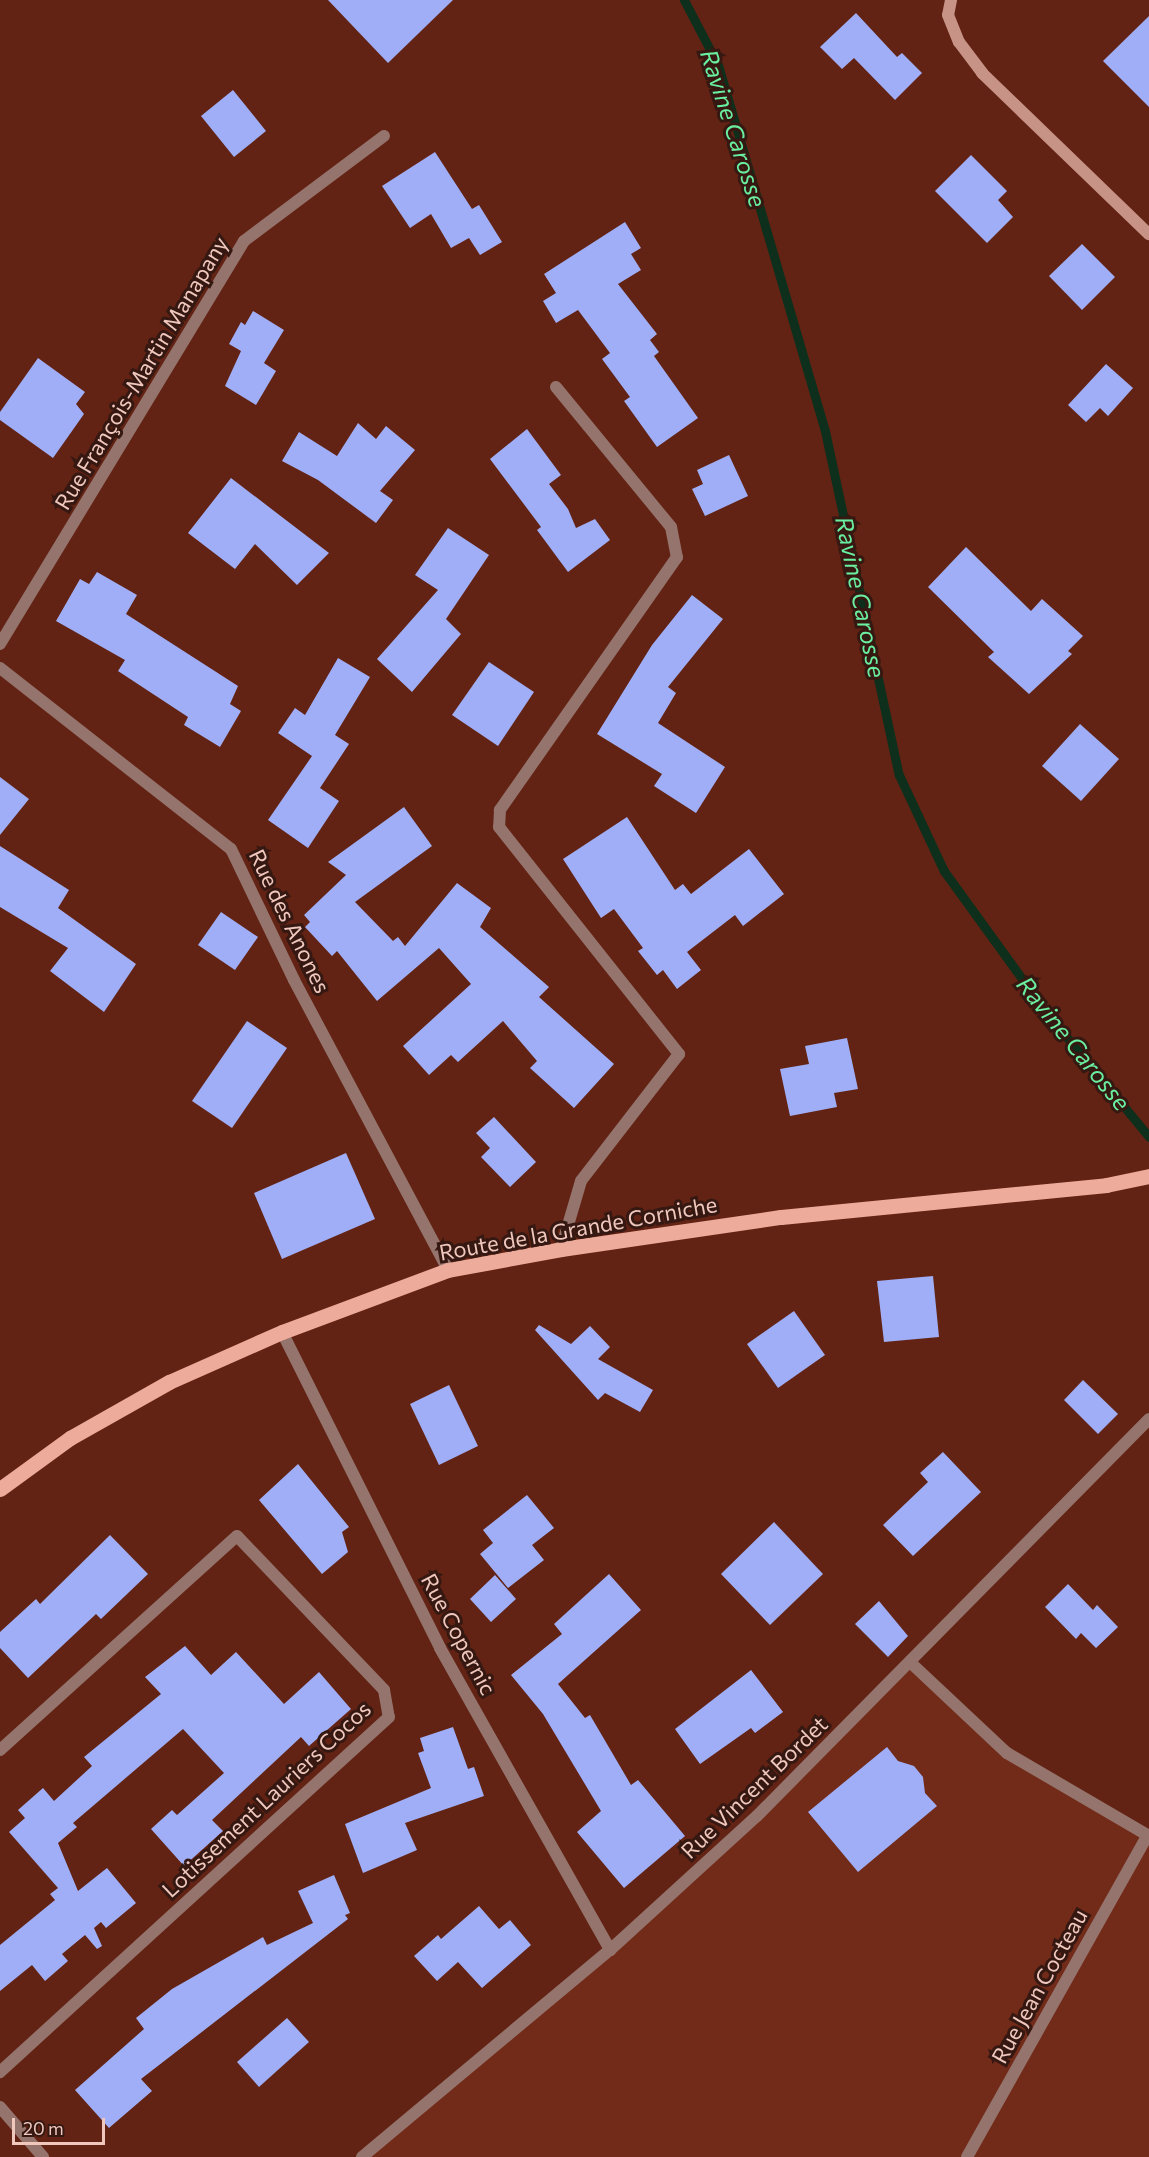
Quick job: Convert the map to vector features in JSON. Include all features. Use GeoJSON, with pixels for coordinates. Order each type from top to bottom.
{"type":"FeatureCollection","features":[{"type":"Feature","properties":{"kind":"main road","name":"Route de la Grande Corniche"},"geometry":{"type":"LineString","coordinates":[[0,1489],[70,1438],[149,1394],[282,1332],[448,1270],[561,1249],[781,1217],[1106,1185],[1149,1176]]}},
{"type":"Feature","properties":{"kind":"street"},"geometry":{"type":"LineString","coordinates":[[951,0],[948,15],[959,42],[982,73],[1149,234]]}},
{"type":"Feature","properties":{"kind":"street","name":"Rue François-Martin Manapany"},"geometry":{"type":"LineString","coordinates":[[0,644],[244,242],[384,136]]}},
{"type":"Feature","properties":{"kind":"street"},"geometry":{"type":"LineString","coordinates":[[556,387],[671,526],[677,557],[500,810],[498,827],[680,1054],[581,1181],[561,1249]]}},
{"type":"Feature","properties":{"kind":"street","name":"Rue des Anones"},"geometry":{"type":"LineString","coordinates":[[0,668],[231,849],[294,980],[448,1270]]}},
{"type":"Feature","properties":{"kind":"street","name":"Rue Copernic"},"geometry":{"type":"LineString","coordinates":[[282,1332],[440,1648],[610,1950]]}},
{"type":"Feature","properties":{"kind":"street","name":"Rue Vincent Bordet"},"geometry":{"type":"LineString","coordinates":[[362,2157],[610,1950],[757,1816],[911,1663],[1149,1419]]}},
{"type":"Feature","properties":{"kind":"street","name":"Lotissement Lauriers Cocos"},"geometry":{"type":"LineString","coordinates":[[0,1750],[237,1536],[384,1690],[389,1718],[0,2072]]}},
{"type":"Feature","properties":{"kind":"street","name":"Rue Jean Cocteau"},"geometry":{"type":"LineString","coordinates":[[911,1663],[1007,1753],[1148,1835],[967,2157]]}},
{"type":"Feature","properties":{"kind":"street"},"geometry":{"type":"LineString","coordinates":[[0,2107],[43,2157]]}},
{"type":"Feature","properties":{"kind":"shaded area"},"geometry":{"type":"Polygon","coordinates":[[[911,1663],[1007,1753],[1149,1833],[1149,2157],[358,2157],[610,1950],[911,1663]]]}},
{"type":"Feature","properties":{"kind":"building"},"geometry":{"type":"Polygon","coordinates":[[[328,0],[453,0],[388,63],[328,0]]]}},
{"type":"Feature","properties":{"kind":"building"},"geometry":{"type":"Polygon","coordinates":[[[856,13],[897,57],[902,53],[922,73],[895,100],[854,58],[842,69],[820,47],[856,13]]]}},
{"type":"Feature","properties":{"kind":"building"},"geometry":{"type":"Polygon","coordinates":[[[1149,16],[1149,107],[1103,61],[1149,16]]]}},
{"type":"Feature","properties":{"kind":"building"},"geometry":{"type":"Polygon","coordinates":[[[233,90],[266,131],[234,157],[201,116],[233,90]]]}},
{"type":"Feature","properties":{"kind":"building"},"geometry":{"type":"Polygon","coordinates":[[[435,152],[472,209],[479,205],[502,242],[480,255],[469,238],[451,248],[431,214],[410,228],[382,186],[435,152]]]}},
{"type":"Feature","properties":{"kind":"building"},"geometry":{"type":"Polygon","coordinates":[[[971,155],[1007,191],[998,200],[1013,217],[987,243],[935,191],[971,155]]]}},
{"type":"Feature","properties":{"kind":"building"},"geometry":{"type":"Polygon","coordinates":[[[625,222],[641,248],[631,254],[641,270],[618,284],[657,334],[650,340],[659,352],[654,356],[698,418],[657,447],[624,401],[630,397],[602,359],[610,353],[578,310],[556,323],[543,301],[556,293],[544,274],[625,222]]]}},
{"type":"Feature","properties":{"kind":"building"},"geometry":{"type":"Polygon","coordinates":[[[1082,244],[1115,277],[1082,310],[1049,276],[1082,244]]]}},
{"type":"Feature","properties":{"kind":"building"},"geometry":{"type":"Polygon","coordinates":[[[253,311],[284,330],[264,363],[276,371],[256,405],[225,386],[241,351],[229,344],[241,322],[245,325],[253,311]]]}},
{"type":"Feature","properties":{"kind":"building"},"geometry":{"type":"Polygon","coordinates":[[[38,358],[85,392],[76,404],[84,414],[53,458],[0,420],[0,412],[38,358]]]}},
{"type":"Feature","properties":{"kind":"building"},"geometry":{"type":"Polygon","coordinates":[[[1106,364],[1133,388],[1108,416],[1100,408],[1086,422],[1068,405],[1106,364]]]}},
{"type":"Feature","properties":{"kind":"building"},"geometry":{"type":"Polygon","coordinates":[[[358,423],[376,439],[386,426],[415,450],[380,491],[393,500],[376,523],[318,480],[282,461],[299,432],[337,456],[358,423]]]}},
{"type":"Feature","properties":{"kind":"building"},"geometry":{"type":"Polygon","coordinates":[[[527,429],[561,475],[549,484],[568,509],[576,528],[595,519],[610,540],[568,572],[537,530],[541,527],[490,459],[527,429]]]}},
{"type":"Feature","properties":{"kind":"building"},"geometry":{"type":"Polygon","coordinates":[[[729,455],[748,496],[705,516],[692,489],[703,484],[697,470],[729,455]]]}},
{"type":"Feature","properties":{"kind":"building"},"geometry":{"type":"Polygon","coordinates":[[[231,478],[329,553],[297,585],[255,544],[235,569],[188,533],[231,478]]]}},
{"type":"Feature","properties":{"kind":"building"},"geometry":{"type":"Polygon","coordinates":[[[448,528],[489,555],[446,619],[461,634],[412,692],[377,659],[438,590],[415,575],[448,528]]]}},
{"type":"Feature","properties":{"kind":"building"},"geometry":{"type":"Polygon","coordinates":[[[966,547],[1031,611],[1042,599],[1083,636],[1068,651],[1072,654],[1029,694],[988,657],[994,652],[928,587],[966,547]]]}},
{"type":"Feature","properties":{"kind":"building"},"geometry":{"type":"Polygon","coordinates":[[[97,572],[137,595],[126,614],[238,686],[230,704],[241,711],[220,747],[184,725],[188,717],[118,671],[125,660],[56,621],[80,579],[89,584],[97,572]]]}},
{"type":"Feature","properties":{"kind":"building"},"geometry":{"type":"Polygon","coordinates":[[[692,595],[723,619],[668,687],[676,693],[658,723],[725,767],[696,813],[654,786],[662,774],[597,734],[652,645],[692,595]]]}},
{"type":"Feature","properties":{"kind":"building"},"geometry":{"type":"Polygon","coordinates":[[[338,658],[370,677],[335,735],[349,744],[320,788],[339,801],[308,848],[268,820],[312,756],[278,733],[295,708],[305,715],[338,658]]]}},
{"type":"Feature","properties":{"kind":"building"},"geometry":{"type":"Polygon","coordinates":[[[489,662],[534,692],[498,746],[452,715],[489,662]]]}},
{"type":"Feature","properties":{"kind":"building"},"geometry":{"type":"Polygon","coordinates":[[[1080,724],[1119,759],[1081,801],[1042,766],[1080,724]]]}},
{"type":"Feature","properties":{"kind":"building"},"geometry":{"type":"Polygon","coordinates":[[[0,777],[29,799],[0,835],[0,777]]]}},
{"type":"Feature","properties":{"kind":"building"},"geometry":{"type":"Polygon","coordinates":[[[404,807],[432,846],[355,902],[393,941],[398,937],[405,946],[457,883],[491,908],[480,927],[549,987],[539,997],[614,1064],[574,1108],[530,1068],[537,1061],[503,1021],[458,1062],[451,1055],[429,1075],[403,1046],[471,984],[439,948],[377,1001],[337,951],[332,956],[305,927],[310,922],[304,915],[346,875],[328,862],[404,807]]]}},
{"type":"Feature","properties":{"kind":"building"},"geometry":{"type":"Polygon","coordinates":[[[627,817],[675,890],[683,884],[691,894],[749,849],[784,894],[743,926],[735,915],[687,952],[701,970],[677,989],[663,970],[657,975],[638,951],[643,948],[614,909],[601,918],[563,859],[627,817]]]}},
{"type":"Feature","properties":{"kind":"building"},"geometry":{"type":"Polygon","coordinates":[[[0,846],[69,890],[58,908],[136,964],[104,1012],[50,971],[68,948],[0,907],[0,846]]]}},
{"type":"Feature","properties":{"kind":"building"},"geometry":{"type":"Polygon","coordinates":[[[221,912],[258,937],[235,970],[198,945],[221,912]]]}},
{"type":"Feature","properties":{"kind":"building"},"geometry":{"type":"Polygon","coordinates":[[[247,1021],[287,1048],[232,1128],[192,1101],[247,1021]]]}},
{"type":"Feature","properties":{"kind":"building"},"geometry":{"type":"Polygon","coordinates":[[[847,1038],[858,1089],[834,1093],[837,1107],[790,1116],[780,1069],[809,1064],[805,1046],[847,1038]]]}},
{"type":"Feature","properties":{"kind":"building"},"geometry":{"type":"Polygon","coordinates":[[[494,1117],[536,1162],[510,1187],[481,1157],[490,1148],[476,1133],[494,1117]]]}},
{"type":"Feature","properties":{"kind":"building"},"geometry":{"type":"Polygon","coordinates":[[[346,1153],[375,1219],[282,1259],[254,1193],[346,1153]]]}},
{"type":"Feature","properties":{"kind":"building"},"geometry":{"type":"Polygon","coordinates":[[[933,1276],[939,1337],[884,1342],[877,1281],[933,1276]]]}},
{"type":"Feature","properties":{"kind":"building"},"geometry":{"type":"Polygon","coordinates":[[[794,1311],[825,1355],[778,1388],[747,1344],[794,1311]]]}},
{"type":"Feature","properties":{"kind":"building"},"geometry":{"type":"Polygon","coordinates":[[[539,1325],[571,1344],[590,1326],[610,1347],[598,1359],[653,1390],[640,1412],[605,1393],[598,1400],[535,1330],[539,1325]]]}},
{"type":"Feature","properties":{"kind":"building"},"geometry":{"type":"Polygon","coordinates":[[[1083,1380],[1118,1414],[1098,1434],[1064,1400],[1083,1380]]]}},
{"type":"Feature","properties":{"kind":"building"},"geometry":{"type":"Polygon","coordinates":[[[449,1385],[478,1446],[439,1465],[410,1404],[449,1385]]]}},
{"type":"Feature","properties":{"kind":"building"},"geometry":{"type":"Polygon","coordinates":[[[943,1452],[981,1492],[913,1556],[883,1525],[928,1482],[920,1473],[943,1452]]]}},
{"type":"Feature","properties":{"kind":"building"},"geometry":{"type":"Polygon","coordinates":[[[298,1464],[349,1527],[342,1532],[348,1552],[322,1574],[259,1500],[298,1464]]]}},
{"type":"Feature","properties":{"kind":"building"},"geometry":{"type":"Polygon","coordinates":[[[527,1495],[554,1528],[532,1545],[544,1560],[508,1588],[480,1554],[493,1543],[483,1530],[527,1495]]]}},
{"type":"Feature","properties":{"kind":"building"},"geometry":{"type":"Polygon","coordinates":[[[774,1522],[823,1574],[770,1625],[721,1574],[774,1522]]]}},
{"type":"Feature","properties":{"kind":"building"},"geometry":{"type":"Polygon","coordinates":[[[110,1535],[148,1574],[101,1619],[96,1614],[28,1678],[0,1648],[0,1632],[36,1599],[40,1604],[110,1535]]]}},
{"type":"Feature","properties":{"kind":"building"},"geometry":{"type":"Polygon","coordinates":[[[609,1574],[641,1610],[558,1684],[585,1718],[590,1715],[631,1785],[638,1780],[685,1836],[624,1888],[577,1832],[601,1811],[543,1714],[511,1675],[562,1634],[554,1624],[609,1574]]]}},
{"type":"Feature","properties":{"kind":"building"},"geometry":{"type":"Polygon","coordinates":[[[495,1575],[516,1599],[491,1622],[470,1599],[495,1575]]]}},
{"type":"Feature","properties":{"kind":"building"},"geometry":{"type":"Polygon","coordinates":[[[1068,1584],[1093,1610],[1097,1605],[1118,1627],[1096,1648],[1081,1633],[1076,1639],[1045,1607],[1068,1584]]]}},
{"type":"Feature","properties":{"kind":"building"},"geometry":{"type":"Polygon","coordinates":[[[879,1601],[908,1636],[888,1657],[855,1624],[879,1601]]]}},
{"type":"Feature","properties":{"kind":"building"},"geometry":{"type":"Polygon","coordinates":[[[185,1646],[211,1675],[236,1652],[284,1704],[319,1672],[351,1709],[309,1746],[301,1737],[212,1820],[223,1831],[184,1866],[151,1829],[172,1810],[177,1815],[224,1773],[183,1729],[73,1823],[77,1827],[58,1843],[78,1891],[107,1868],[136,1903],[106,1928],[101,1922],[94,1928],[102,1946],[97,1949],[85,1935],[62,1954],[68,1961],[45,1981],[32,1965],[0,1991],[0,1945],[55,1900],[50,1894],[58,1888],[9,1832],[25,1818],[18,1810],[43,1788],[54,1801],[92,1766],[84,1757],[161,1694],[145,1677],[185,1646]]]}},
{"type":"Feature","properties":{"kind":"building"},"geometry":{"type":"Polygon","coordinates":[[[751,1670],[783,1712],[755,1733],[751,1728],[700,1764],[675,1729],[751,1670]]]}},
{"type":"Feature","properties":{"kind":"building"},"geometry":{"type":"Polygon","coordinates":[[[453,1727],[468,1769],[474,1767],[484,1796],[405,1823],[417,1850],[363,1873],[345,1824],[431,1788],[418,1753],[424,1751],[420,1738],[453,1727]]]}},
{"type":"Feature","properties":{"kind":"building"},"geometry":{"type":"Polygon","coordinates":[[[887,1747],[898,1761],[914,1766],[923,1777],[925,1793],[937,1806],[858,1872],[808,1812],[887,1747]]]}},
{"type":"Feature","properties":{"kind":"building"},"geometry":{"type":"Polygon","coordinates":[[[334,1875],[350,1913],[345,1915],[348,1919],[141,2079],[152,2091],[109,2128],[75,2090],[144,2029],[136,2018],[172,1989],[263,1937],[267,1945],[313,1923],[298,1891],[334,1875]]]}},
{"type":"Feature","properties":{"kind":"building"},"geometry":{"type":"Polygon","coordinates":[[[479,1906],[499,1929],[510,1920],[531,1945],[482,1988],[458,1962],[437,1981],[414,1956],[438,1935],[441,1939],[479,1906]]]}},
{"type":"Feature","properties":{"kind":"building"},"geometry":{"type":"Polygon","coordinates":[[[287,2018],[309,2042],[259,2087],[237,2062],[287,2018]]]}},
{"type":"Feature","properties":{"kind":"waterway","name":"Ravine Carosse"},"geometry":{"type":"LineString","coordinates":[[684,0],[718,65],[825,431],[899,775],[944,871],[1046,1012],[1149,1137]]}}]}
